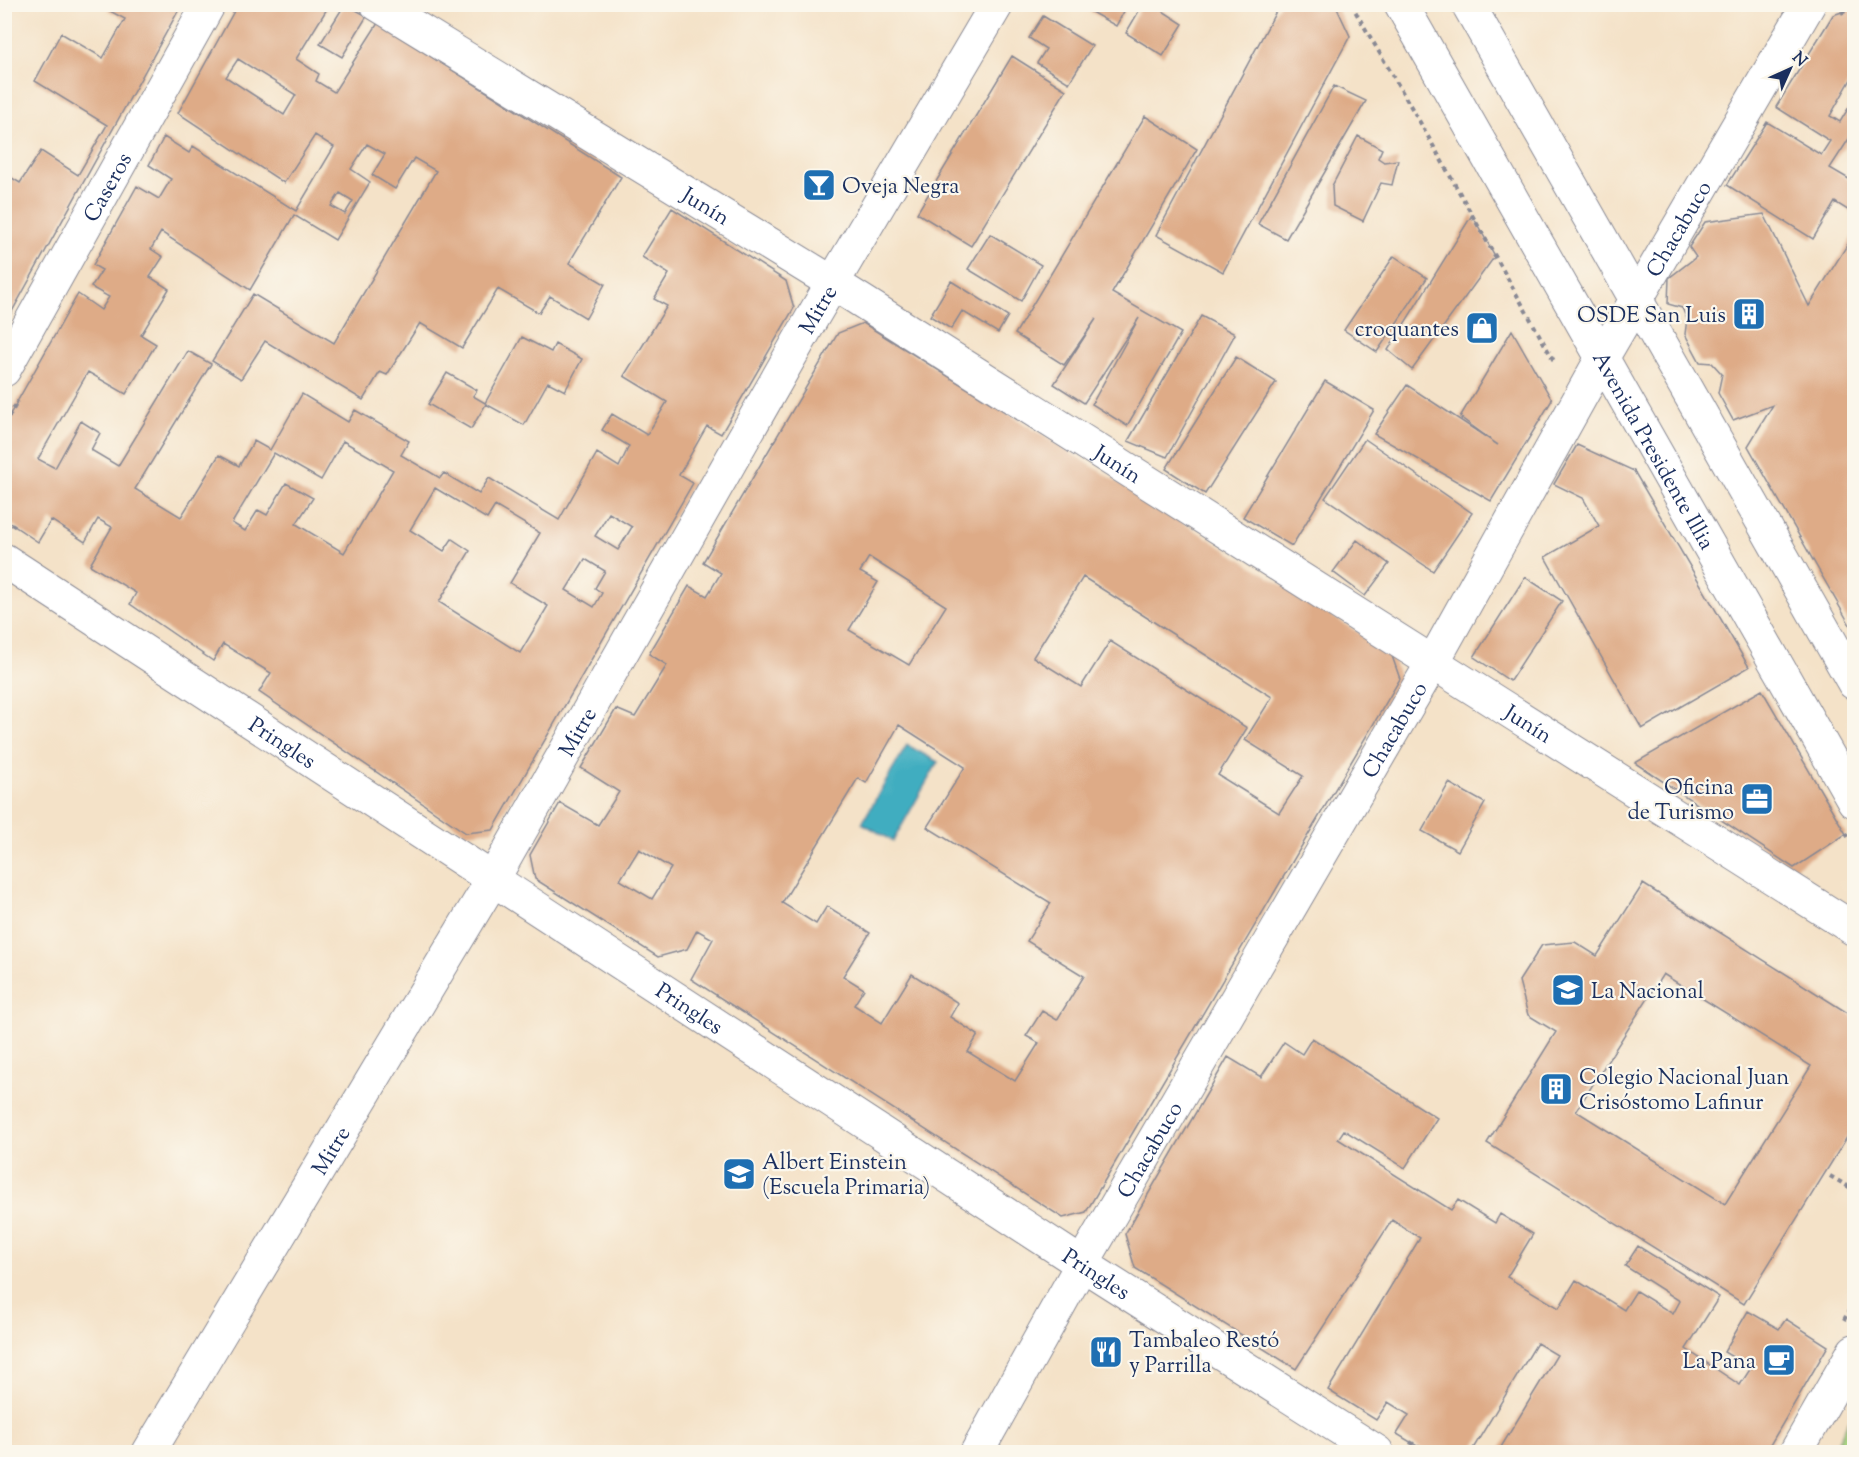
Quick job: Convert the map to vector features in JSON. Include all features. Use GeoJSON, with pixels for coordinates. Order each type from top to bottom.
{"type":"FeatureCollection","features":[{"type":"Feature","properties":{"kind":"street","name":"Caseros"},"geometry":{"type":"LineString","coordinates":[[4,370],[210,4]]}},
{"type":"Feature","properties":{"kind":"street","name":"Junín"},"geometry":{"type":"LineString","coordinates":[[377,4],[833,283],[1854,929]]}},
{"type":"Feature","properties":{"kind":"street","name":"Mitre"},"geometry":{"type":"LineString","coordinates":[[149,1452],[493,879],[833,283],[997,4]]}},
{"type":"Feature","properties":{"kind":"street","name":"Avenida Presidente Illia"},"geometry":{"type":"LineString","coordinates":[[1401,4],[1854,801]]}},
{"type":"Feature","properties":{"kind":"street"},"geometry":{"type":"LineString","coordinates":[[1468,4],[1854,682]]}},
{"type":"Feature","properties":{"kind":"street","name":"Chacabuco"},"geometry":{"type":"LineString","coordinates":[[977,1452],[1082,1264],[1433,662],[1602,360],[1809,4]]}},
{"type":"Feature","properties":{"kind":"street","name":"Pringles"},"geometry":{"type":"LineString","coordinates":[[4,560],[1082,1264],[1377,1452]]}},
{"type":"Feature","properties":{"kind":"street"},"geometry":{"type":"LineString","coordinates":[[1796,1452],[1854,1351]]}},
{"type":"Feature","properties":{"kind":"path"},"geometry":{"type":"LineString","coordinates":[[1351,4],[1421,123],[1554,361]]}},
{"type":"Feature","properties":{"kind":"path"},"geometry":{"type":"LineString","coordinates":[[1830,1176],[1854,1190]]}},
{"type":"Feature","properties":{"kind":"path"},"geometry":{"type":"LineString","coordinates":[[1850,1452],[1854,1444]]}},
{"type":"Feature","properties":{"kind":"green space"},"geometry":{"type":"Polygon","coordinates":[[[1854,1412],[1854,1452],[1832,1452],[1854,1412]]]}},
{"type":"Feature","properties":{"kind":"water"},"geometry":{"type":"Polygon","coordinates":[[[907,745],[938,762],[893,841],[862,823],[907,745]]]}},
{"type":"Feature","properties":{"kind":"building"},"geometry":{"type":"Polygon","coordinates":[[[111,4],[182,4],[4,326],[4,173],[20,183],[41,151],[78,175],[107,125],[35,81],[61,33],[103,58],[125,19],[108,10],[111,4]]]}},
{"type":"Feature","properties":{"kind":"building"},"geometry":{"type":"Polygon","coordinates":[[[238,4],[330,4],[296,59],[319,74],[316,81],[334,92],[378,23],[621,177],[569,263],[605,284],[586,318],[550,296],[539,313],[498,289],[462,348],[420,323],[387,375],[380,372],[363,400],[265,341],[241,379],[212,361],[253,294],[334,343],[436,171],[414,158],[395,189],[372,175],[385,154],[367,144],[351,169],[370,182],[335,240],[294,215],[250,290],[161,232],[151,249],[163,257],[150,277],[169,289],[141,335],[156,344],[126,394],[88,372],[38,459],[55,468],[81,421],[100,433],[91,450],[118,466],[188,351],[211,364],[135,489],[181,517],[219,455],[239,466],[254,441],[270,450],[302,394],[348,422],[355,410],[409,441],[401,455],[440,478],[444,473],[479,494],[489,478],[559,520],[597,453],[619,467],[629,446],[602,430],[612,414],[647,435],[667,402],[624,376],[667,306],[654,299],[669,274],[642,257],[672,208],[786,281],[794,308],[721,434],[707,426],[679,475],[693,483],[493,830],[466,833],[259,692],[271,673],[223,644],[213,661],[130,604],[136,593],[90,565],[112,527],[98,519],[85,542],[51,520],[38,542],[4,519],[4,425],[78,294],[101,310],[109,297],[91,287],[102,270],[93,265],[137,186],[159,199],[171,179],[149,165],[164,137],[189,153],[193,146],[296,211],[334,147],[315,135],[284,183],[178,113],[238,4]],[[238,59],[226,77],[284,115],[296,95],[238,59]],[[340,193],[331,206],[345,214],[353,201],[340,193]],[[343,441],[321,480],[274,453],[232,523],[245,531],[258,510],[267,515],[286,483],[313,498],[296,524],[344,553],[393,470],[343,441]],[[435,488],[410,530],[444,551],[452,539],[470,551],[439,602],[520,653],[548,606],[510,583],[540,533],[495,506],[487,519],[435,488]],[[609,513],[595,536],[618,550],[632,527],[609,513]],[[585,559],[566,590],[594,607],[602,593],[595,588],[605,571],[585,559]]]}},
{"type":"Feature","properties":{"kind":"building"},"geometry":{"type":"Polygon","coordinates":[[[345,4],[367,16],[342,57],[320,44],[345,4]]]}},
{"type":"Feature","properties":{"kind":"building"},"geometry":{"type":"Polygon","coordinates":[[[1077,4],[1128,4],[1116,26],[1077,4]]]}},
{"type":"Feature","properties":{"kind":"building"},"geometry":{"type":"Polygon","coordinates":[[[1143,4],[1152,4],[1183,24],[1163,56],[1126,33],[1143,4]]]}},
{"type":"Feature","properties":{"kind":"building"},"geometry":{"type":"Polygon","coordinates":[[[1280,4],[1335,4],[1350,36],[1223,272],[1156,235],[1280,4]]]}},
{"type":"Feature","properties":{"kind":"building"},"geometry":{"type":"Polygon","coordinates":[[[1854,8],[1854,74],[1830,116],[1840,122],[1854,99],[1854,131],[1830,168],[1854,182],[1854,214],[1835,202],[1813,239],[1727,185],[1767,122],[1821,155],[1830,141],[1776,107],[1833,15],[1854,8]]]}},
{"type":"Feature","properties":{"kind":"building"},"geometry":{"type":"Polygon","coordinates":[[[1043,16],[1092,46],[1069,83],[1037,63],[1046,49],[1029,38],[1043,16]]]}},
{"type":"Feature","properties":{"kind":"building"},"geometry":{"type":"Polygon","coordinates":[[[1012,56],[1066,90],[971,246],[917,213],[1012,56]]]}},
{"type":"Feature","properties":{"kind":"building"},"geometry":{"type":"Polygon","coordinates":[[[1334,86],[1366,101],[1286,239],[1258,224],[1334,86]]]}},
{"type":"Feature","properties":{"kind":"building"},"geometry":{"type":"Polygon","coordinates":[[[1145,116],[1197,149],[1112,293],[1181,333],[1127,426],[1092,404],[1139,318],[1084,403],[1054,384],[1096,319],[1064,365],[1015,334],[1145,116]]]}},
{"type":"Feature","properties":{"kind":"building"},"geometry":{"type":"Polygon","coordinates":[[[1358,136],[1382,149],[1378,158],[1384,162],[1398,160],[1392,185],[1381,183],[1363,221],[1333,206],[1332,186],[1358,136]]]}},
{"type":"Feature","properties":{"kind":"building"},"geometry":{"type":"Polygon","coordinates":[[[1764,214],[1809,306],[1854,234],[1854,530],[1850,535],[1854,542],[1854,632],[1748,446],[1773,405],[1733,420],[1718,393],[1722,374],[1712,363],[1700,362],[1685,334],[1687,319],[1682,308],[1668,304],[1669,278],[1696,257],[1689,247],[1705,222],[1764,214]]]}},
{"type":"Feature","properties":{"kind":"building"},"geometry":{"type":"Polygon","coordinates":[[[1472,215],[1495,256],[1412,370],[1388,350],[1472,215]]]}},
{"type":"Feature","properties":{"kind":"building"},"geometry":{"type":"Polygon","coordinates":[[[990,234],[1041,265],[1021,301],[968,269],[990,234]]]}},
{"type":"Feature","properties":{"kind":"building"},"geometry":{"type":"Polygon","coordinates":[[[1394,256],[1427,278],[1377,352],[1344,330],[1394,256]]]}},
{"type":"Feature","properties":{"kind":"building"},"geometry":{"type":"Polygon","coordinates":[[[951,281],[1008,316],[998,333],[962,311],[951,329],[930,316],[951,281]]]}},
{"type":"Feature","properties":{"kind":"building"},"geometry":{"type":"Polygon","coordinates":[[[1201,316],[1235,334],[1167,457],[1128,441],[1201,316]]]}},
{"type":"Feature","properties":{"kind":"building"},"geometry":{"type":"Polygon","coordinates":[[[863,323],[1391,653],[1400,679],[1086,1212],[1063,1218],[691,979],[713,939],[697,930],[687,949],[658,957],[535,879],[530,855],[560,803],[598,825],[619,792],[581,768],[616,709],[635,717],[667,665],[649,654],[689,586],[707,596],[721,573],[703,562],[838,333],[863,323]],[[869,557],[860,572],[878,582],[849,630],[909,665],[946,606],[869,557]],[[1083,577],[1033,657],[1081,687],[1110,641],[1247,728],[1218,775],[1279,813],[1303,776],[1245,740],[1272,697],[1083,577]],[[899,725],[866,783],[858,778],[782,903],[816,924],[827,906],[870,933],[843,976],[864,989],[854,1005],[882,1023],[912,974],[958,1003],[950,1017],[978,1035],[968,1052],[1015,1081],[1039,1043],[1026,1036],[1042,1011],[1057,1020],[1084,976],[1027,941],[1051,903],[927,827],[965,767],[899,725]],[[639,849],[620,880],[652,899],[671,868],[639,849]]]}},
{"type":"Feature","properties":{"kind":"building"},"geometry":{"type":"Polygon","coordinates":[[[1512,330],[1552,400],[1491,501],[1374,434],[1407,385],[1498,445],[1460,417],[1512,330]]]}},
{"type":"Feature","properties":{"kind":"building"},"geometry":{"type":"Polygon","coordinates":[[[522,337],[551,352],[555,344],[582,359],[565,391],[548,382],[524,425],[486,404],[471,429],[428,404],[447,373],[477,390],[473,396],[485,403],[522,337]]]}},
{"type":"Feature","properties":{"kind":"building"},"geometry":{"type":"Polygon","coordinates":[[[1236,357],[1276,382],[1205,494],[1166,469],[1236,357]]]}},
{"type":"Feature","properties":{"kind":"building"},"geometry":{"type":"Polygon","coordinates":[[[1325,381],[1374,410],[1292,546],[1243,517],[1325,381]]]}},
{"type":"Feature","properties":{"kind":"building"},"geometry":{"type":"Polygon","coordinates":[[[1365,439],[1472,513],[1433,571],[1325,498],[1365,439]]]}},
{"type":"Feature","properties":{"kind":"building"},"geometry":{"type":"Polygon","coordinates":[[[1577,445],[1634,471],[1749,667],[1642,729],[1545,557],[1599,526],[1583,498],[1554,484],[1577,445]]]}},
{"type":"Feature","properties":{"kind":"building"},"geometry":{"type":"Polygon","coordinates":[[[1357,540],[1389,564],[1365,596],[1333,572],[1357,540]]]}},
{"type":"Feature","properties":{"kind":"building"},"geometry":{"type":"Polygon","coordinates":[[[1525,577],[1562,601],[1510,681],[1474,657],[1525,577]]]}},
{"type":"Feature","properties":{"kind":"building","name":"Oficina de Turismo"},"geometry":{"type":"Polygon","coordinates":[[[1762,690],[1846,834],[1794,868],[1635,763],[1762,690]]]}},
{"type":"Feature","properties":{"kind":"building"},"geometry":{"type":"Polygon","coordinates":[[[1449,783],[1485,803],[1458,851],[1422,831],[1449,783]]]}},
{"type":"Feature","properties":{"kind":"building","name":"Colegio Nacional Juan Crisóstomo Lafinur"},"geometry":{"type":"Polygon","coordinates":[[[1643,884],[1854,1017],[1854,1126],[1744,1304],[1487,1143],[1556,1032],[1528,1015],[1519,981],[1542,945],[1575,942],[1597,956],[1643,884]],[[1663,974],[1576,1111],[1725,1204],[1811,1066],[1663,974]]]}},
{"type":"Feature","properties":{"kind":"building"},"geometry":{"type":"Polygon","coordinates":[[[1312,1038],[1437,1118],[1405,1168],[1344,1130],[1338,1139],[1451,1210],[1458,1200],[1495,1223],[1500,1214],[1533,1234],[1507,1277],[1559,1308],[1576,1280],[1624,1310],[1636,1291],[1673,1314],[1680,1301],[1625,1266],[1638,1246],[1719,1297],[1686,1349],[1740,1385],[1751,1368],[1724,1352],[1748,1311],[1779,1329],[1786,1319],[1828,1346],[1766,1452],[1498,1452],[1557,1355],[1537,1343],[1471,1452],[1427,1452],[1397,1434],[1409,1415],[1388,1402],[1376,1420],[1328,1390],[1420,1238],[1392,1220],[1296,1369],[1135,1268],[1125,1234],[1228,1057],[1261,1077],[1284,1042],[1302,1054],[1312,1038]]]}},
{"type":"Feature","properties":{"kind":"place","name":"Oveja Negra"},"geometry":{"type":"Point","coordinates":[819,185]}},
{"type":"Feature","properties":{"kind":"place","name":"OSDE San Luis"},"geometry":{"type":"Point","coordinates":[1749,314]}},
{"type":"Feature","properties":{"kind":"place","name":"croquantes"},"geometry":{"type":"Point","coordinates":[1482,328]}},
{"type":"Feature","properties":{"kind":"place","name":"Oficina de Turismo"},"geometry":{"type":"Point","coordinates":[1757,799]}},
{"type":"Feature","properties":{"kind":"place","name":"La Nacional"},"geometry":{"type":"Point","coordinates":[1568,990]}},
{"type":"Feature","properties":{"kind":"place","name":"Colegio Nacional Juan Crisóstomo Lafinur"},"geometry":{"type":"Point","coordinates":[1556,1089]}},
{"type":"Feature","properties":{"kind":"place","name":"Albert Einstein (Escuela Primaria)"},"geometry":{"type":"Point","coordinates":[739,1174]}},
{"type":"Feature","properties":{"kind":"place","name":"Tambaleo Restó y Parrilla"},"geometry":{"type":"Point","coordinates":[1106,1352]}},
{"type":"Feature","properties":{"kind":"place","name":"La Pana"},"geometry":{"type":"Point","coordinates":[1779,1360]}}]}
